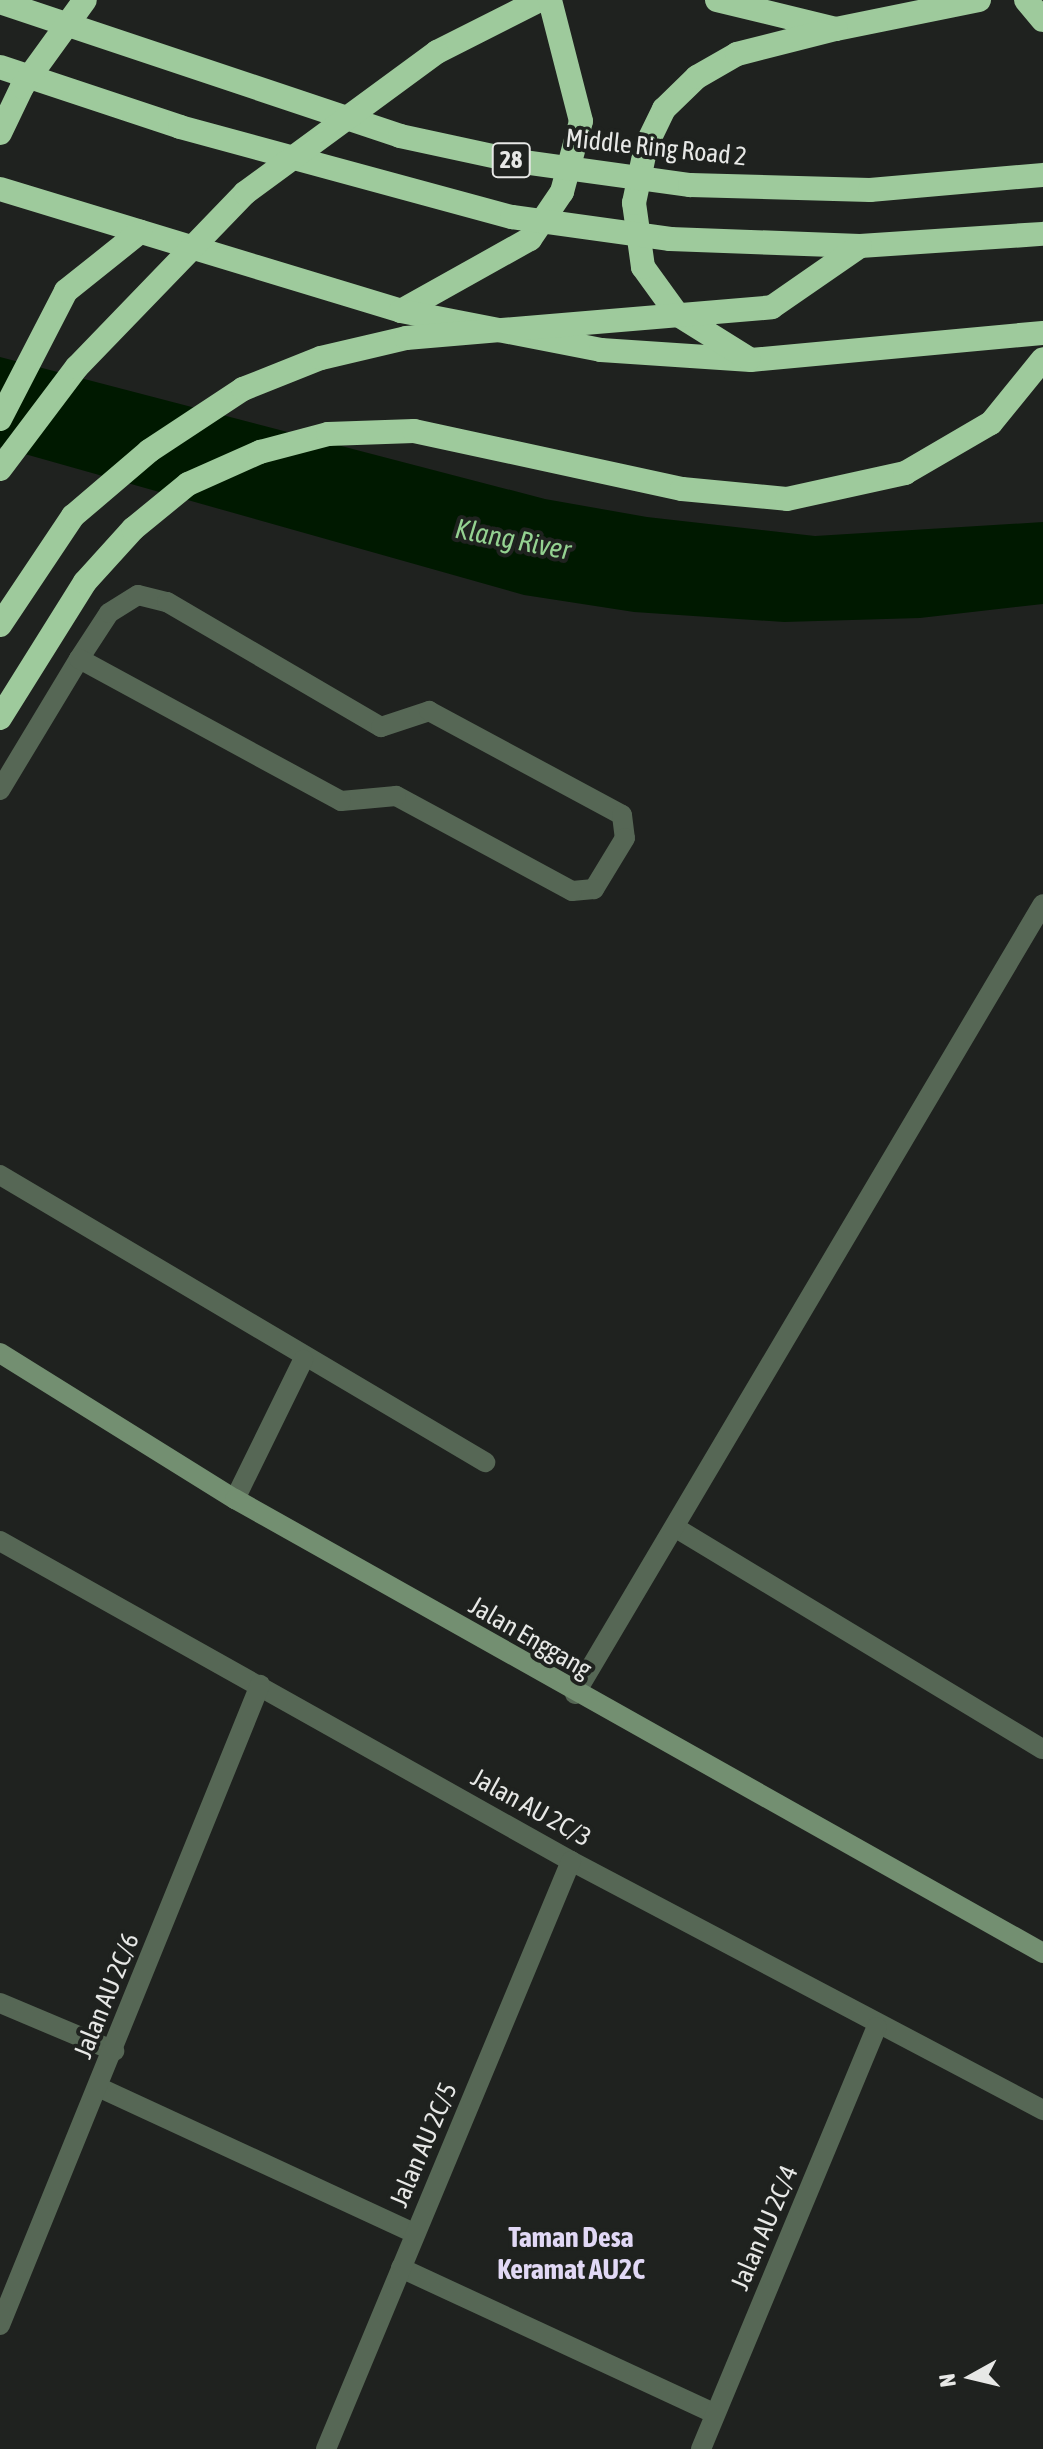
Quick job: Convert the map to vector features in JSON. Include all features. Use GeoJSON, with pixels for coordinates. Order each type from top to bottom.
{"type":"FeatureCollection","features":[{"type":"Feature","properties":{"kind":"highway"},"geometry":{"type":"LineString","coordinates":[[0,133],[22,87],[85,0]]}},
{"type":"Feature","properties":{"kind":"highway"},"geometry":{"type":"LineString","coordinates":[[0,469],[77,367],[245,193],[437,52],[540,0]]}},
{"type":"Feature","properties":{"kind":"highway"},"geometry":{"type":"LineString","coordinates":[[401,311],[530,239],[562,192],[581,121],[550,0]]}},
{"type":"Feature","properties":{"kind":"highway"},"geometry":{"type":"LineString","coordinates":[[717,0],[836,29]]}},
{"type":"Feature","properties":{"kind":"highway"},"geometry":{"type":"LineString","coordinates":[[751,360],[677,314],[643,267],[634,203],[646,146],[664,109],[697,77],[737,54],[836,29],[979,0]]}},
{"type":"Feature","properties":{"kind":"highway"},"geometry":{"type":"LineString","coordinates":[[1026,0],[1043,20]]}},
{"type":"Feature","properties":{"kind":"highway","name":"Middle Ring Road 2"},"geometry":{"type":"LineString","coordinates":[[0,2],[400,136],[516,161],[690,185],[870,190],[1043,175]]}},
{"type":"Feature","properties":{"kind":"highway","name":"28"},"geometry":{"type":"LineString","coordinates":[[0,67],[180,127],[512,217],[670,239],[860,246],[1043,234]]}},
{"type":"Feature","properties":{"kind":"highway"},"geometry":{"type":"LineString","coordinates":[[0,189],[401,311],[601,350],[751,360],[1043,333]]}},
{"type":"Feature","properties":{"kind":"highway"},"geometry":{"type":"LineString","coordinates":[[0,419],[46,320],[86,270],[140,232]]}},
{"type":"Feature","properties":{"kind":"highway"},"geometry":{"type":"LineString","coordinates":[[0,625],[73,516],[149,451],[243,389],[321,358],[406,338],[772,307],[860,246]]}},
{"type":"Feature","properties":{"kind":"highway"},"geometry":{"type":"LineString","coordinates":[[0,718],[85,582],[133,529],[188,484],[260,452],[328,434],[414,431],[682,489],[787,499],[905,473],[991,423],[1043,359]]}},
{"type":"Feature","properties":{"kind":"main road","name":"Jalan Enggang"},"geometry":{"type":"LineString","coordinates":[[0,1353],[235,1499],[575,1694],[1043,1953]]}},
{"type":"Feature","properties":{"kind":"street"},"geometry":{"type":"LineString","coordinates":[[0,790],[79,659],[121,599],[167,602],[381,727],[429,711],[622,815],[625,838],[594,889],[572,891],[396,796],[341,801],[79,659]]}},
{"type":"Feature","properties":{"kind":"street"},"geometry":{"type":"LineString","coordinates":[[575,1694],[1043,904]]}},
{"type":"Feature","properties":{"kind":"street"},"geometry":{"type":"LineString","coordinates":[[0,1175],[303,1360],[485,1462]]}},
{"type":"Feature","properties":{"kind":"street"},"geometry":{"type":"LineString","coordinates":[[235,1499],[303,1360]]}},
{"type":"Feature","properties":{"kind":"street"},"geometry":{"type":"LineString","coordinates":[[676,1528],[1043,1749]]}},
{"type":"Feature","properties":{"kind":"street","name":"Jalan AU 2C/3"},"geometry":{"type":"LineString","coordinates":[[0,1541],[571,1861],[877,2027],[1043,2110]]}},
{"type":"Feature","properties":{"kind":"street","name":"Jalan AU 2C/6"},"geometry":{"type":"LineString","coordinates":[[0,2325],[114,2051],[260,1685]]}},
{"type":"Feature","properties":{"kind":"street","name":"Jalan AU 2C/5"},"geometry":{"type":"LineString","coordinates":[[326,2449],[571,1861]]}},
{"type":"Feature","properties":{"kind":"street"},"geometry":{"type":"LineString","coordinates":[[0,2003],[114,2051]]}},
{"type":"Feature","properties":{"kind":"street","name":"Jalan AU 2C/4"},"geometry":{"type":"LineString","coordinates":[[701,2449],[877,2027]]}},
{"type":"Feature","properties":{"kind":"street"},"geometry":{"type":"LineString","coordinates":[[98,2087],[414,2233]]}},
{"type":"Feature","properties":{"kind":"street"},"geometry":{"type":"LineString","coordinates":[[401,2268],[715,2414]]}},
{"type":"Feature","properties":{"kind":"water","name":"Klang River"},"geometry":{"type":"Polygon","coordinates":[[[0,357],[545,499],[647,517],[815,536],[1043,522],[1043,604],[920,618],[784,622],[634,612],[524,595],[0,447],[0,357]]]}},
{"type":"Feature","properties":{"kind":"district","name":"Taman Desa Keramat AU2C"},"geometry":{"type":"Point","coordinates":[571,2253]}}]}
